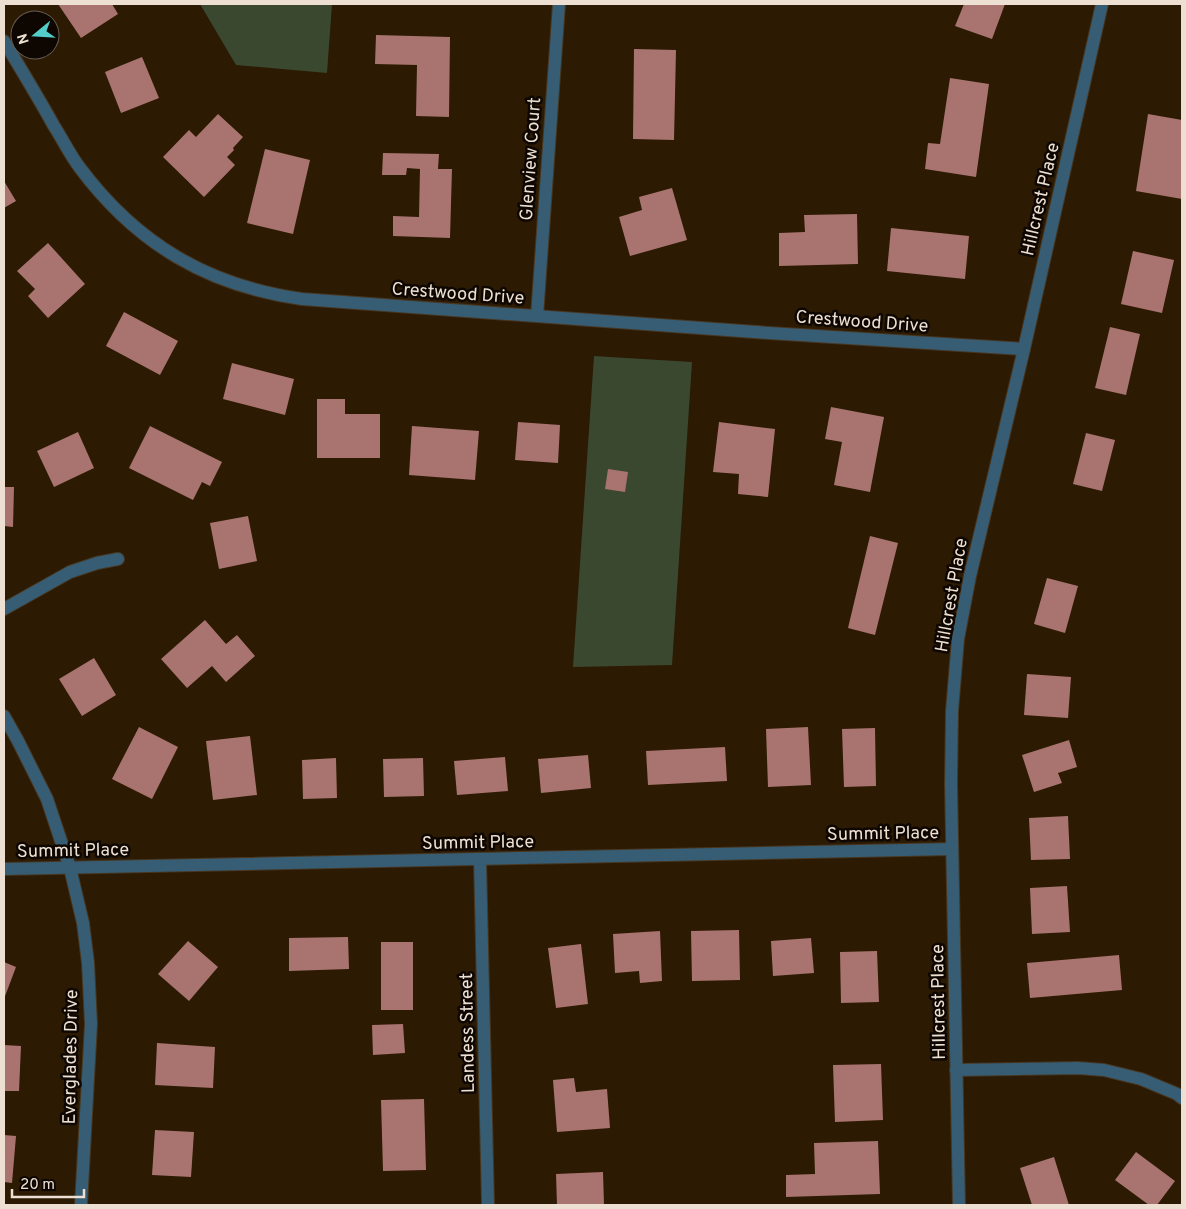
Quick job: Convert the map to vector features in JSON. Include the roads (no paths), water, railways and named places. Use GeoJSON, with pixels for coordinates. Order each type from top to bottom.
{"type":"FeatureCollection","features":[{"type":"Feature","properties":{"kind":"street","name":"Glenview Court"},"geometry":{"type":"LineString","coordinates":[[537,316],[559,4]]}},
{"type":"Feature","properties":{"kind":"street","name":"Hillcrest Place"},"geometry":{"type":"LineString","coordinates":[[959,1205],[951,784],[952,711],[958,639],[970,576],[1024,349],[1102,4]]}},
{"type":"Feature","properties":{"kind":"street","name":"Crestwood Drive"},"geometry":{"type":"LineString","coordinates":[[4,41],[78,166],[102,197],[134,228],[166,251],[204,272],[243,287],[302,299],[1024,349]]}},
{"type":"Feature","properties":{"kind":"street"},"geometry":{"type":"LineString","coordinates":[[4,609],[70,572],[118,559]]}},
{"type":"Feature","properties":{"kind":"street","name":"Everglades Drive"},"geometry":{"type":"LineString","coordinates":[[4,716],[47,799],[70,868],[83,923],[88,963],[91,1024],[81,1205]]}},
{"type":"Feature","properties":{"kind":"street","name":"Summit Place"},"geometry":{"type":"LineString","coordinates":[[4,869],[952,850]]}},
{"type":"Feature","properties":{"kind":"street","name":"Landess Street"},"geometry":{"type":"LineString","coordinates":[[480,860],[488,1205]]}},
{"type":"Feature","properties":{"kind":"street"},"geometry":{"type":"LineString","coordinates":[[956,1070],[1078,1068],[1104,1070],[1141,1079],[1177,1094],[1182,1098]]}}]}
